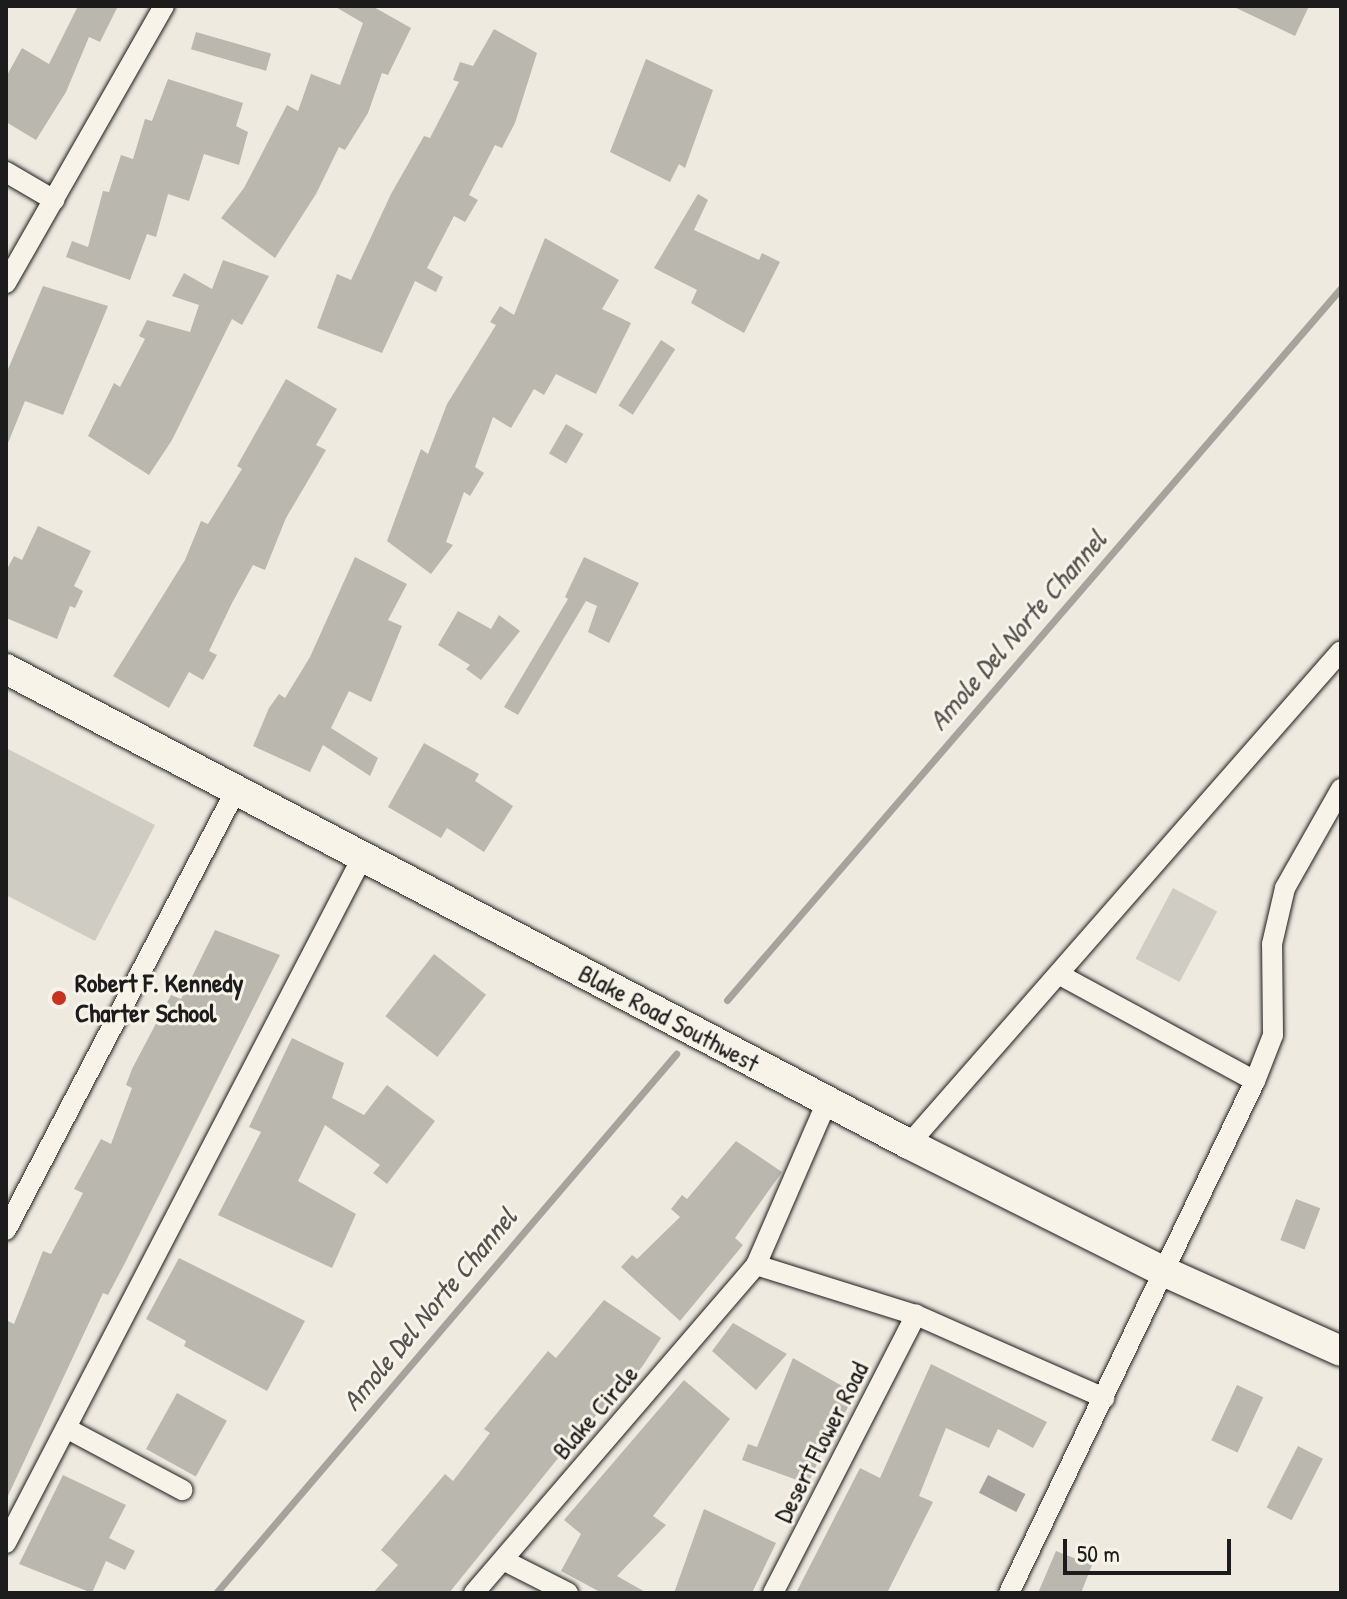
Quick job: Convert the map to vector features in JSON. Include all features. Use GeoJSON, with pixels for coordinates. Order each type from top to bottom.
{"type":"FeatureCollection","features":[{"type":"Feature","properties":{"kind":"main road","name":"Blake Road Southwest"},"geometry":{"type":"LineString","coordinates":[[6,669],[909,1144],[1163,1271],[1341,1351]]}},
{"type":"Feature","properties":{"kind":"street"},"geometry":{"type":"LineString","coordinates":[[6,283],[164,6]]}},
{"type":"Feature","properties":{"kind":"street"},"geometry":{"type":"LineString","coordinates":[[6,172],[54,200]]}},
{"type":"Feature","properties":{"kind":"street"},"geometry":{"type":"LineString","coordinates":[[909,1144],[1341,651]]}},
{"type":"Feature","properties":{"kind":"street"},"geometry":{"type":"LineString","coordinates":[[1009,1593],[1255,1081],[1273,1035],[1272,944],[1285,888],[1341,789]]}},
{"type":"Feature","properties":{"kind":"street"},"geometry":{"type":"LineString","coordinates":[[6,1230],[236,790]]}},
{"type":"Feature","properties":{"kind":"street"},"geometry":{"type":"LineString","coordinates":[[6,1543],[363,856]]}},
{"type":"Feature","properties":{"kind":"street"},"geometry":{"type":"LineString","coordinates":[[1060,975],[1255,1081]]}},
{"type":"Feature","properties":{"kind":"street","name":"Blake Circle"},"geometry":{"type":"LineString","coordinates":[[474,1593],[756,1265],[827,1102]]}},
{"type":"Feature","properties":{"kind":"street"},"geometry":{"type":"LineString","coordinates":[[756,1265],[916,1315],[1104,1398]]}},
{"type":"Feature","properties":{"kind":"street","name":"Desert Flower Road"},"geometry":{"type":"LineString","coordinates":[[773,1593],[916,1315]]}},
{"type":"Feature","properties":{"kind":"street"},"geometry":{"type":"LineString","coordinates":[[66,1428],[182,1490]]}},
{"type":"Feature","properties":{"kind":"street"},"geometry":{"type":"LineString","coordinates":[[503,1560],[568,1593]]}},
{"type":"Feature","properties":{"kind":"shaded area"},"geometry":{"type":"Polygon","coordinates":[[[6,748],[155,825],[95,941],[6,895],[6,748]]]}},
{"type":"Feature","properties":{"kind":"shaded area"},"geometry":{"type":"Polygon","coordinates":[[[1173,888],[1217,911],[1180,982],[1135,959],[1173,888]]]}},
{"type":"Feature","properties":{"kind":"shaded area"},"geometry":{"type":"Polygon","coordinates":[[[988,1475],[1025,1494],[1016,1512],[979,1493],[988,1475]]]}},
{"type":"Feature","properties":{"kind":"building"},"geometry":{"type":"Polygon","coordinates":[[[78,6],[118,6],[100,42],[89,37],[66,92],[36,140],[6,122],[6,77],[22,48],[49,64],[78,6]]]}},
{"type":"Feature","properties":{"kind":"building"},"geometry":{"type":"Polygon","coordinates":[[[334,6],[372,6],[411,28],[388,75],[382,73],[368,113],[345,150],[339,147],[316,194],[275,258],[221,218],[244,188],[287,105],[298,111],[311,74],[340,85],[363,23],[334,6]]]}},
{"type":"Feature","properties":{"kind":"building"},"geometry":{"type":"Polygon","coordinates":[[[1232,6],[1309,6],[1295,36],[1232,6]]]}},
{"type":"Feature","properties":{"kind":"building"},"geometry":{"type":"Polygon","coordinates":[[[494,29],[537,53],[515,123],[502,148],[495,145],[469,195],[478,200],[465,222],[454,216],[427,268],[443,277],[436,292],[415,281],[382,353],[317,328],[337,274],[351,280],[391,194],[424,136],[430,138],[459,82],[453,80],[460,62],[473,66],[494,29]]]}},
{"type":"Feature","properties":{"kind":"building"},"geometry":{"type":"Polygon","coordinates":[[[196,32],[271,53],[266,71],[191,49],[196,32]]]}},
{"type":"Feature","properties":{"kind":"building"},"geometry":{"type":"Polygon","coordinates":[[[646,59],[713,90],[685,168],[679,164],[670,182],[610,152],[646,59]]]}},
{"type":"Feature","properties":{"kind":"building"},"geometry":{"type":"Polygon","coordinates":[[[168,79],[243,103],[236,126],[248,132],[239,165],[204,154],[189,201],[168,194],[156,237],[147,234],[130,280],[66,257],[72,241],[88,247],[103,191],[109,192],[121,155],[133,159],[145,119],[152,121],[168,79]]]}},
{"type":"Feature","properties":{"kind":"building"},"geometry":{"type":"Polygon","coordinates":[[[698,194],[708,200],[694,230],[759,260],[762,253],[780,262],[744,333],[691,303],[697,290],[654,268],[698,194]]]}},
{"type":"Feature","properties":{"kind":"building"},"geometry":{"type":"Polygon","coordinates":[[[545,238],[619,280],[602,309],[631,323],[596,394],[556,374],[544,395],[534,389],[511,428],[493,417],[475,467],[484,473],[470,496],[464,492],[446,542],[453,545],[431,574],[387,541],[421,449],[428,454],[447,404],[496,325],[490,322],[500,306],[514,315],[545,238]]]}},
{"type":"Feature","properties":{"kind":"building"},"geometry":{"type":"Polygon","coordinates":[[[223,260],[269,276],[242,325],[232,319],[172,440],[149,475],[88,436],[114,383],[120,387],[145,339],[139,336],[147,320],[190,332],[199,305],[172,296],[184,273],[212,289],[223,260]]]}},
{"type":"Feature","properties":{"kind":"building"},"geometry":{"type":"Polygon","coordinates":[[[43,286],[108,306],[63,415],[25,401],[6,448],[6,374],[43,286]]]}},
{"type":"Feature","properties":{"kind":"building"},"geometry":{"type":"Polygon","coordinates":[[[661,340],[675,349],[633,415],[619,405],[661,340]]]}},
{"type":"Feature","properties":{"kind":"building"},"geometry":{"type":"Polygon","coordinates":[[[286,379],[337,409],[316,445],[326,450],[286,518],[265,570],[253,565],[232,603],[209,651],[217,655],[203,680],[189,672],[169,708],[113,676],[185,560],[201,521],[208,524],[242,469],[237,466],[286,379]]]}},
{"type":"Feature","properties":{"kind":"building"},"geometry":{"type":"Polygon","coordinates":[[[566,424],[583,434],[566,463],[549,453],[566,424]]]}},
{"type":"Feature","properties":{"kind":"building"},"geometry":{"type":"Polygon","coordinates":[[[38,526],[91,551],[74,586],[83,591],[75,608],[70,606],[57,639],[6,618],[6,571],[14,556],[22,560],[38,526]]]}},
{"type":"Feature","properties":{"kind":"building"},"geometry":{"type":"Polygon","coordinates":[[[355,557],[407,584],[388,620],[402,626],[371,702],[349,691],[331,728],[378,758],[370,776],[323,745],[310,772],[253,746],[269,708],[279,694],[285,698],[310,657],[355,557]]]}},
{"type":"Feature","properties":{"kind":"building"},"geometry":{"type":"Polygon","coordinates":[[[584,557],[639,583],[609,643],[588,632],[597,606],[586,601],[518,715],[504,707],[568,599],[565,597],[584,557]]]}},
{"type":"Feature","properties":{"kind":"building"},"geometry":{"type":"Polygon","coordinates":[[[458,611],[491,629],[499,615],[520,631],[481,680],[466,669],[470,665],[438,645],[458,611]]]}},
{"type":"Feature","properties":{"kind":"building"},"geometry":{"type":"Polygon","coordinates":[[[424,743],[479,774],[475,781],[513,806],[484,852],[447,828],[441,838],[388,807],[424,743]]]}},
{"type":"Feature","properties":{"kind":"building"},"geometry":{"type":"Polygon","coordinates":[[[215,930],[280,955],[126,1261],[108,1295],[103,1293],[6,1500],[6,1320],[14,1324],[43,1251],[51,1254],[83,1193],[74,1189],[101,1139],[111,1144],[132,1088],[126,1085],[132,1069],[171,995],[181,999],[215,930]]]}},
{"type":"Feature","properties":{"kind":"building"},"geometry":{"type":"Polygon","coordinates":[[[434,954],[486,995],[437,1057],[385,1016],[434,954]]]}},
{"type":"Feature","properties":{"kind":"building"},"geometry":{"type":"Polygon","coordinates":[[[292,1038],[344,1063],[332,1098],[364,1115],[387,1085],[435,1121],[387,1184],[373,1173],[380,1165],[325,1125],[298,1181],[356,1214],[332,1268],[218,1215],[261,1132],[249,1127],[292,1038]]]}},
{"type":"Feature","properties":{"kind":"building"},"geometry":{"type":"Polygon","coordinates":[[[736,1141],[782,1172],[735,1238],[743,1245],[680,1321],[621,1267],[632,1255],[637,1259],[680,1217],[671,1209],[682,1195],[687,1199],[736,1141]]]}},
{"type":"Feature","properties":{"kind":"building"},"geometry":{"type":"Polygon","coordinates":[[[1296,1199],[1320,1208],[1305,1249],[1280,1240],[1296,1199]]]}},
{"type":"Feature","properties":{"kind":"building"},"geometry":{"type":"Polygon","coordinates":[[[179,1258],[305,1321],[267,1391],[184,1346],[186,1341],[146,1319],[179,1258]]]}},
{"type":"Feature","properties":{"kind":"building"},"geometry":{"type":"Polygon","coordinates":[[[604,1300],[661,1338],[642,1367],[572,1441],[449,1593],[373,1593],[398,1565],[381,1550],[445,1474],[453,1481],[490,1433],[484,1429],[548,1351],[556,1358],[604,1300]]]}},
{"type":"Feature","properties":{"kind":"building"},"geometry":{"type":"Polygon","coordinates":[[[733,1323],[787,1354],[756,1390],[712,1351],[733,1323]]]}},
{"type":"Feature","properties":{"kind":"building"},"geometry":{"type":"Polygon","coordinates":[[[793,1358],[856,1394],[844,1414],[840,1412],[808,1484],[742,1460],[748,1444],[757,1447],[793,1358]]]}},
{"type":"Feature","properties":{"kind":"building"},"geometry":{"type":"Polygon","coordinates":[[[931,1364],[1047,1422],[1033,1448],[998,1429],[989,1448],[946,1428],[919,1496],[933,1502],[887,1593],[796,1593],[860,1468],[880,1478],[931,1364]]]}},
{"type":"Feature","properties":{"kind":"building"},"geometry":{"type":"Polygon","coordinates":[[[684,1380],[730,1419],[653,1516],[666,1525],[617,1576],[647,1593],[602,1593],[561,1571],[581,1534],[564,1520],[684,1380]]]}},
{"type":"Feature","properties":{"kind":"building"},"geometry":{"type":"Polygon","coordinates":[[[1237,1385],[1263,1397],[1238,1453],[1211,1440],[1237,1385]]]}},
{"type":"Feature","properties":{"kind":"building"},"geometry":{"type":"Polygon","coordinates":[[[177,1393],[227,1421],[196,1477],[146,1449],[177,1393]]]}},
{"type":"Feature","properties":{"kind":"building"},"geometry":{"type":"Polygon","coordinates":[[[1298,1446],[1323,1459],[1292,1520],[1267,1507],[1298,1446]]]}},
{"type":"Feature","properties":{"kind":"building"},"geometry":{"type":"Polygon","coordinates":[[[63,1475],[126,1505],[109,1538],[135,1551],[125,1570],[106,1561],[92,1593],[19,1564],[63,1475]]]}},
{"type":"Feature","properties":{"kind":"building"},"geometry":{"type":"Polygon","coordinates":[[[704,1509],[776,1543],[752,1593],[674,1593],[704,1509]]]}},
{"type":"Feature","properties":{"kind":"building"},"geometry":{"type":"Polygon","coordinates":[[[1056,1551],[1092,1565],[1081,1593],[1038,1593],[1056,1551]]]}},
{"type":"Feature","properties":{"kind":"waterway","name":"Amole Del Norte Channel"},"geometry":{"type":"LineString","coordinates":[[727,1000],[1341,288]]}},
{"type":"Feature","properties":{"kind":"waterway","name":"Amole Del Norte Channel"},"geometry":{"type":"LineString","coordinates":[[216,1593],[676,1054]]}},
{"type":"Feature","properties":{"kind":"place","name":"Robert F. Kennedy Charter School"},"geometry":{"type":"Point","coordinates":[59,998]}}]}
